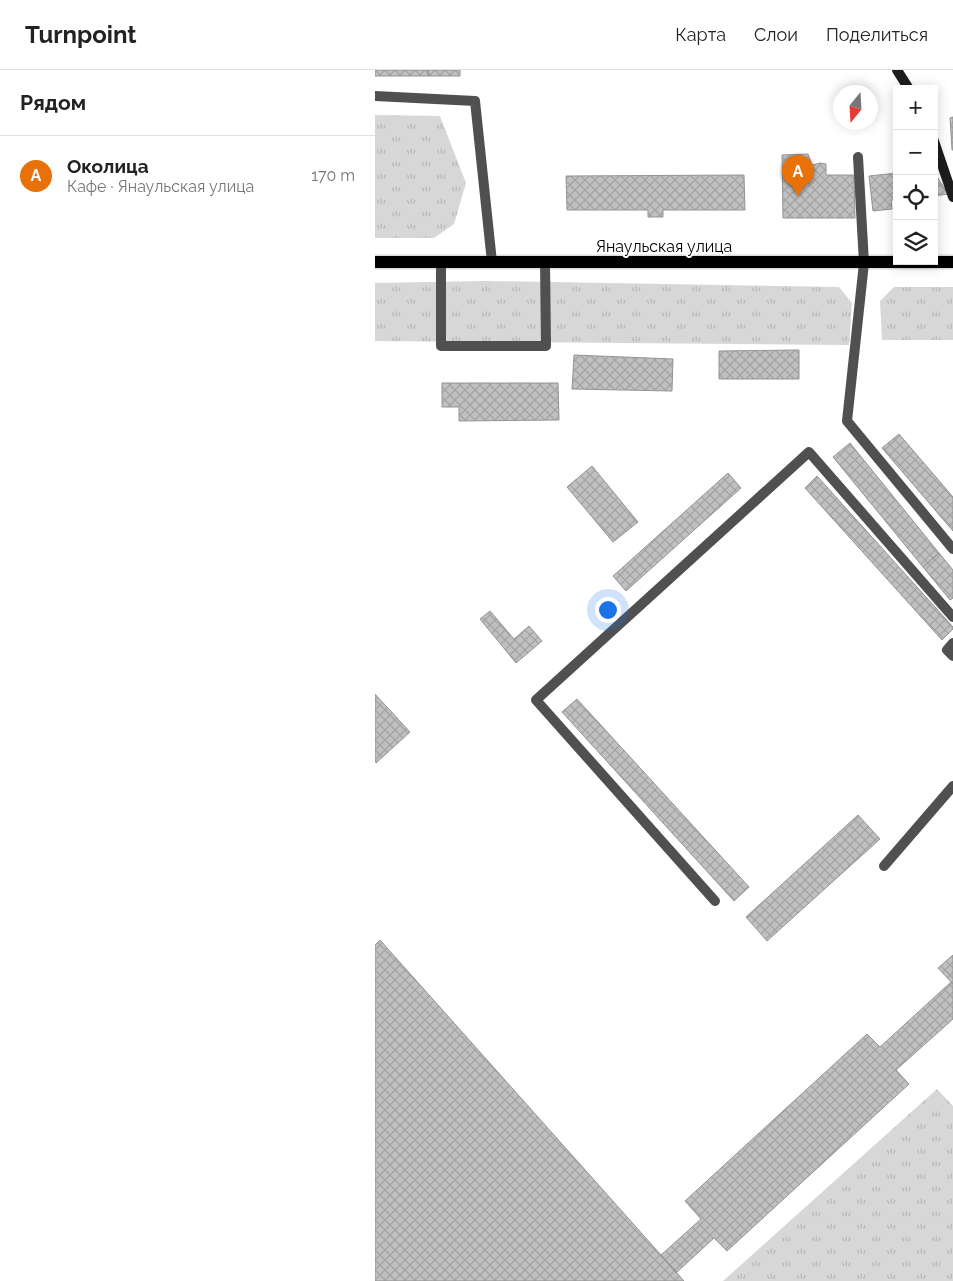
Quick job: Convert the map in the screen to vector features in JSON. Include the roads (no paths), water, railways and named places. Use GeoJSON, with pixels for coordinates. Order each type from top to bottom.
{"type":"FeatureCollection","features":[{"type":"Feature","properties":{"kind":"main road","name":"Янаульская улица"},"geometry":{"type":"LineString","coordinates":[[375,262],[953,262]]}},
{"type":"Feature","properties":{"kind":"street"},"geometry":{"type":"LineString","coordinates":[[897,70],[906,85]]}},
{"type":"Feature","properties":{"kind":"street"},"geometry":{"type":"LineString","coordinates":[[938,153],[953,197]]}},
{"type":"Feature","properties":{"kind":"lane"},"geometry":{"type":"LineString","coordinates":[[375,96],[475,101],[492,262]]}},
{"type":"Feature","properties":{"kind":"lane"},"geometry":{"type":"LineString","coordinates":[[858,157],[864,263],[847,421],[953,549]]}},
{"type":"Feature","properties":{"kind":"lane"},"geometry":{"type":"LineString","coordinates":[[441,262],[441,346],[546,346],[545,262]]}},
{"type":"Feature","properties":{"kind":"lane"},"geometry":{"type":"LineString","coordinates":[[715,901],[536,700],[809,452],[953,617]]}},
{"type":"Feature","properties":{"kind":"lane"},"geometry":{"type":"LineString","coordinates":[[953,643],[947,650],[953,656]]}},
{"type":"Feature","properties":{"kind":"lane"},"geometry":{"type":"LineString","coordinates":[[885,866],[953,786]]}},
{"type":"Feature","properties":{"kind":"place","name":"Околица"},"geometry":{"type":"Point","coordinates":[798,196]}}]}
